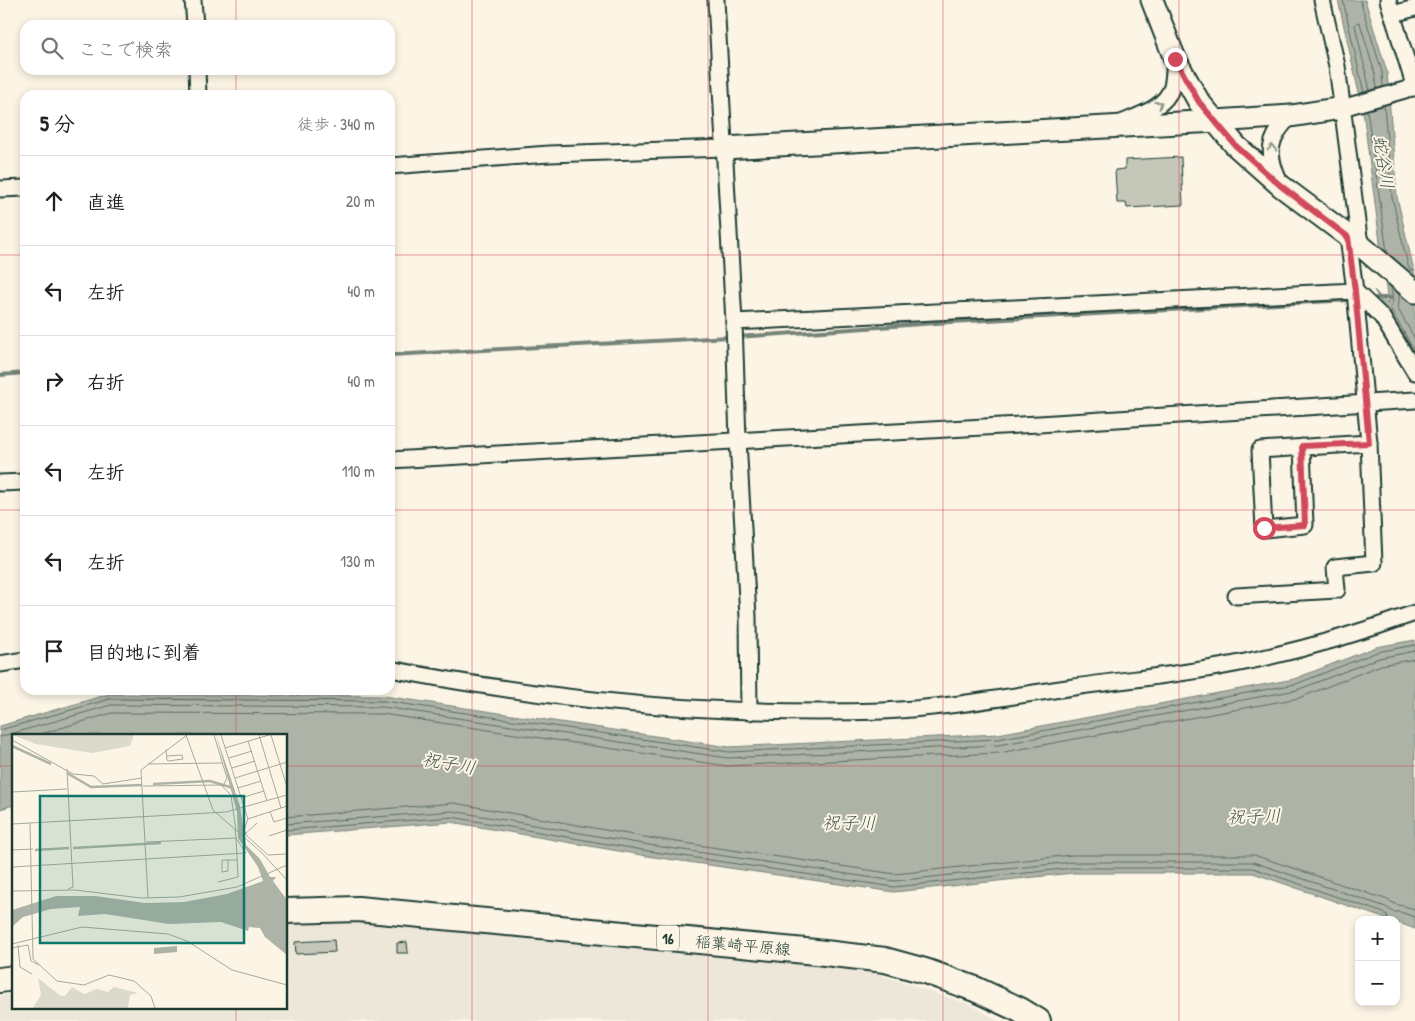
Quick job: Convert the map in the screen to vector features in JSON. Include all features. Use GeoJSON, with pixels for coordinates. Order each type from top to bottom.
{"type":"FeatureCollection","features":[{"type":"Feature","properties":{"kind":"main road","name":"稲葉崎平原線"},"geometry":{"type":"LineString","coordinates":[[288,911],[358,908],[885,960],[925,971],[975,989],[1020,1010],[1038,1021]]}},
{"type":"Feature","properties":{"kind":"street"},"geometry":{"type":"LineString","coordinates":[[193,0],[195,20]]}},
{"type":"Feature","properties":{"kind":"street"},"geometry":{"type":"LineString","coordinates":[[716,0],[748,617],[749,712]]}},
{"type":"Feature","properties":{"kind":"street"},"geometry":{"type":"LineString","coordinates":[[1152,0],[1175,59],[1199,102],[1236,146],[1281,186],[1354,241],[1415,292]]}},
{"type":"Feature","properties":{"kind":"street"},"geometry":{"type":"LineString","coordinates":[[1236,596],[1337,590],[1335,567],[1374,563],[1369,443],[1355,291],[1354,241],[1342,108],[1337,66],[1322,0]]}},
{"type":"Feature","properties":{"kind":"street"},"geometry":{"type":"LineString","coordinates":[[395,166],[549,154],[724,148],[1291,116],[1342,108],[1412,88],[1391,7],[1415,8]]}},
{"type":"Feature","properties":{"kind":"street"},"geometry":{"type":"LineString","coordinates":[[1116,126],[1160,105],[1167,98],[1172,87],[1175,59]]}},
{"type":"Feature","properties":{"kind":"street"},"geometry":{"type":"LineString","coordinates":[[197,75],[198,90]]}},
{"type":"Feature","properties":{"kind":"street"},"geometry":{"type":"LineString","coordinates":[[1281,186],[1272,167],[1272,139],[1280,126],[1291,116]]}},
{"type":"Feature","properties":{"kind":"street"},"geometry":{"type":"LineString","coordinates":[[0,189],[20,188]]}},
{"type":"Feature","properties":{"kind":"street"},"geometry":{"type":"LineString","coordinates":[[734,325],[1355,291],[1382,317],[1415,372]]}},
{"type":"Feature","properties":{"kind":"street"},"geometry":{"type":"LineString","coordinates":[[395,460],[1415,400]]}},
{"type":"Feature","properties":{"kind":"street"},"geometry":{"type":"LineString","coordinates":[[1302,446],[1305,525],[1264,528],[1260,450],[1302,446],[1369,443]]}},
{"type":"Feature","properties":{"kind":"street"},"geometry":{"type":"LineString","coordinates":[[0,483],[20,482]]}},
{"type":"Feature","properties":{"kind":"street"},"geometry":{"type":"LineString","coordinates":[[395,670],[453,682],[529,693],[749,712],[885,710],[961,704],[1182,674],[1245,662],[1365,631],[1415,613]]}},
{"type":"Feature","properties":{"kind":"street"},"geometry":{"type":"LineString","coordinates":[[0,664],[20,661]]}},
{"type":"Feature","properties":{"kind":"shaded area"},"geometry":{"type":"Polygon","coordinates":[[[357,919],[843,963],[972,1005],[998,1021],[0,1021],[0,996],[12,993],[12,1008],[288,1008],[288,924],[357,919]]]}},
{"type":"Feature","properties":{"kind":"water","name":"蛇谷川"},"geometry":{"type":"Polygon","coordinates":[[[1338,0],[1365,0],[1387,72],[1397,197],[1415,275],[1415,362],[1374,290],[1388,304],[1363,111],[1338,0]]]}},
{"type":"Feature","properties":{"kind":"water","name":"祝子川"},"geometry":{"type":"Polygon","coordinates":[[[1415,640],[1415,929],[1400,923],[1400,916],[1377,916],[1253,873],[1073,873],[894,892],[647,856],[451,822],[288,835],[288,734],[12,734],[12,806],[0,809],[0,726],[106,695],[384,696],[729,747],[998,734],[1294,679],[1376,647],[1415,640]]]}},
{"type":"Feature","properties":{"kind":"building"},"geometry":{"type":"Polygon","coordinates":[[[1181,157],[1183,205],[1127,208],[1126,203],[1117,203],[1115,170],[1125,169],[1125,160],[1181,157]]]}},
{"type":"Feature","properties":{"kind":"building"},"geometry":{"type":"Polygon","coordinates":[[[334,940],[335,952],[296,954],[295,942],[334,940]]]}},
{"type":"Feature","properties":{"kind":"building"},"geometry":{"type":"Polygon","coordinates":[[[407,942],[408,953],[397,953],[397,943],[407,942]]]}},
{"type":"Feature","properties":{"kind":"waterway"},"geometry":{"type":"LineString","coordinates":[[1376,298],[1391,298]]}},
{"type":"Feature","properties":{"kind":"waterway"},"geometry":{"type":"LineString","coordinates":[[737,337],[950,322],[1350,300]]}},
{"type":"Feature","properties":{"kind":"waterway"},"geometry":{"type":"LineString","coordinates":[[395,355],[730,337]]}},
{"type":"Feature","properties":{"kind":"waterway"},"geometry":{"type":"LineString","coordinates":[[0,375],[20,373]]}},
{"type":"Feature","properties":{"kind":"route"},"geometry":{"type":"LineString","coordinates":[[1175,59],[1199,102],[1236,146],[1281,186],[1348,237],[1369,443],[1302,446],[1305,525],[1264,528]]}}]}
